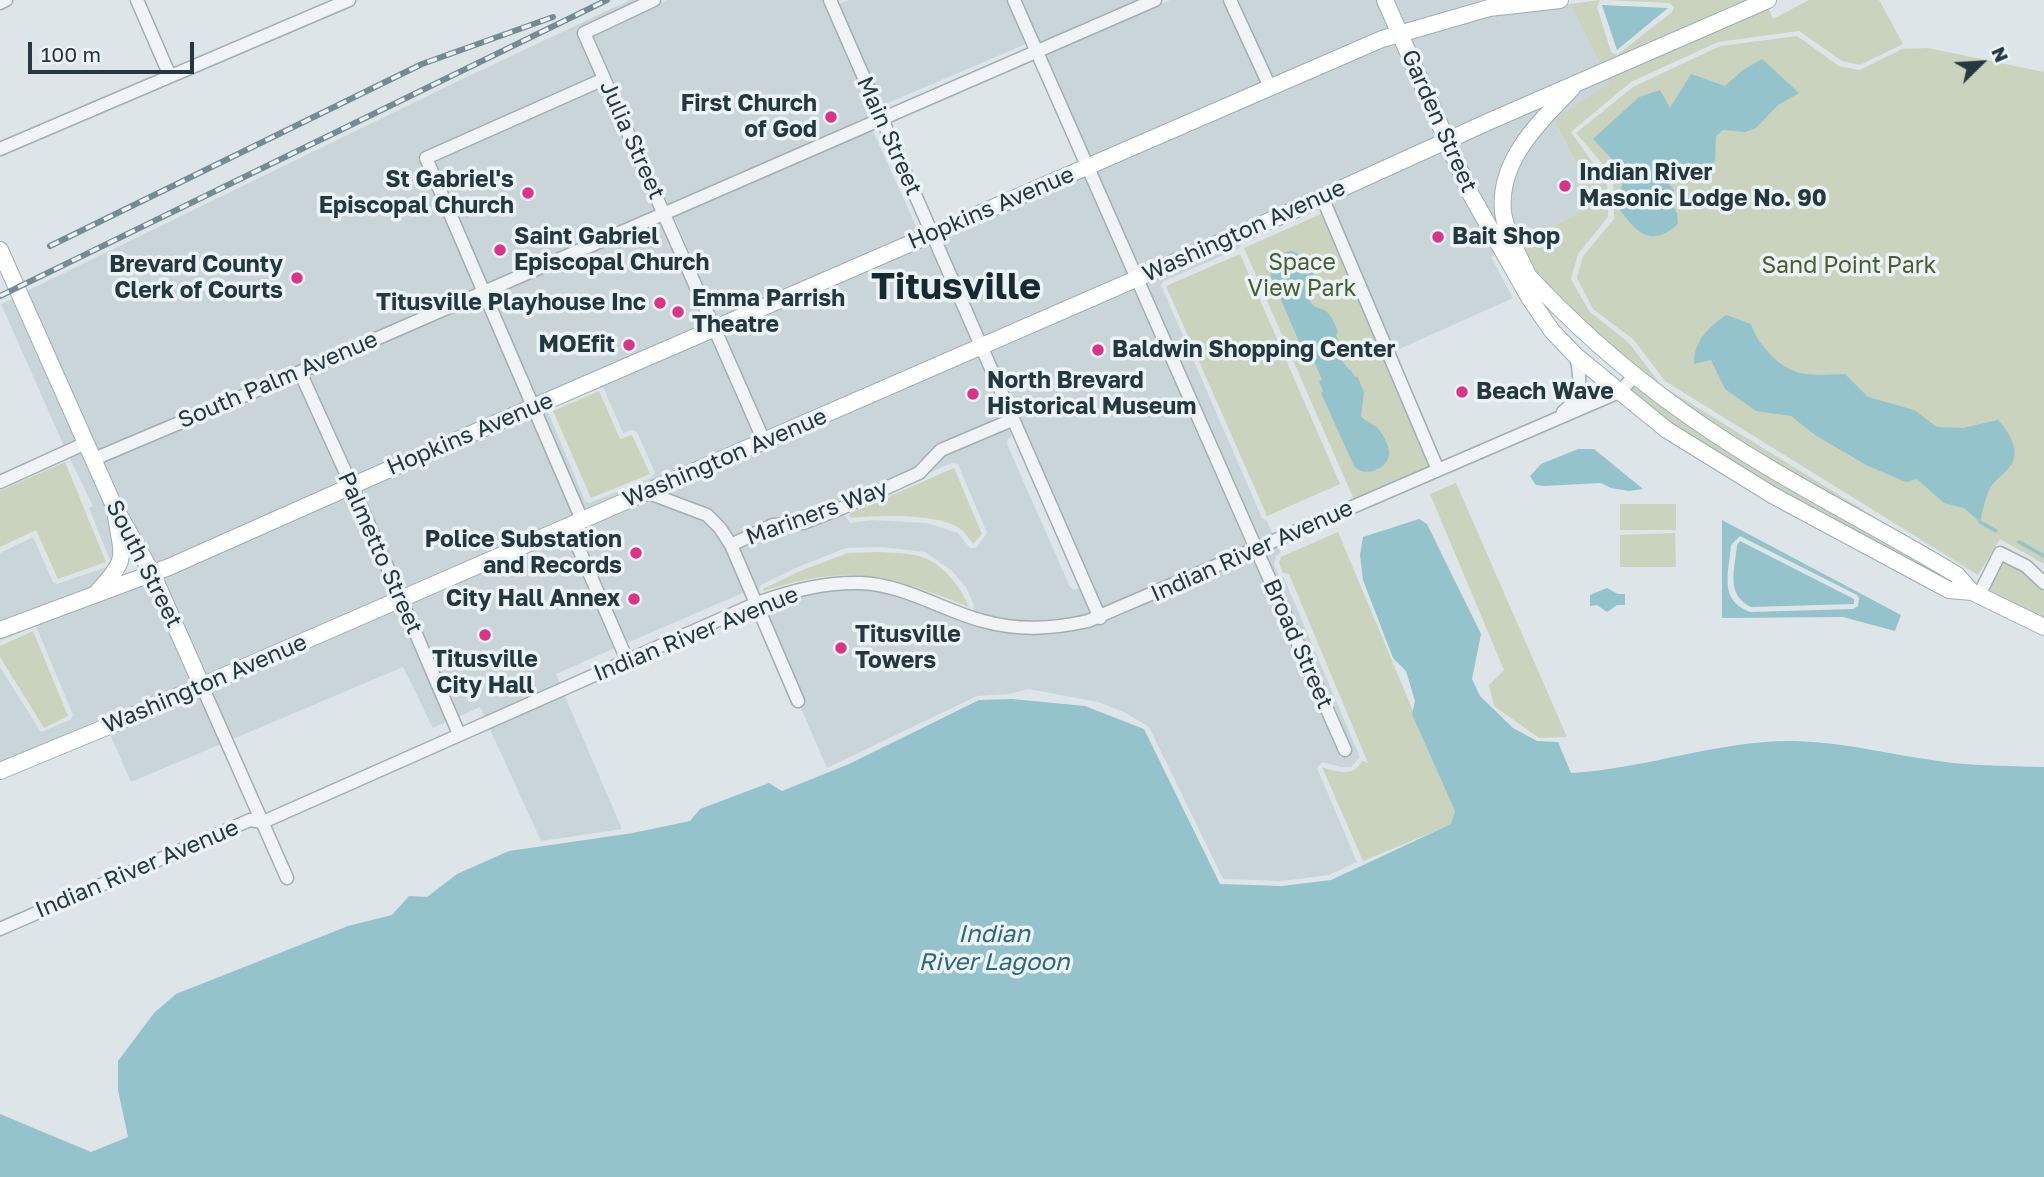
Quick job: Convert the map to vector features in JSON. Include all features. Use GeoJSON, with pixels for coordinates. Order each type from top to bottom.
{"type":"FeatureCollection","features":[{"type":"Feature","properties":{"kind":"main road","name":"Garden Street"},"geometry":{"type":"LineString","coordinates":[[1385,0],[1470,193],[1530,299],[1552,331],[1576,356],[1667,430],[1774,496],[1949,590],[1976,593]]}},
{"type":"Feature","properties":{"kind":"main road","name":"Hopkins Avenue"},"geometry":{"type":"LineString","coordinates":[[0,630],[152,573],[1400,32],[1489,8],[1560,0]]}},
{"type":"Feature","properties":{"kind":"main road","name":"Washington Avenue"},"geometry":{"type":"LineString","coordinates":[[0,771],[202,686],[1137,279],[1763,1]]}},
{"type":"Feature","properties":{"kind":"main road"},"geometry":{"type":"LineString","coordinates":[[1530,278],[1512,241],[1503,212],[1506,172],[1526,139],[1576,84]]}},
{"type":"Feature","properties":{"kind":"main road","name":"Garden Street"},"geometry":{"type":"LineString","coordinates":[[1496,240],[1553,305],[1635,376],[1688,415],[1757,460],[1957,575],[1976,593]]}},
{"type":"Feature","properties":{"kind":"main road","name":"South Street"},"geometry":{"type":"LineString","coordinates":[[0,250],[114,506],[152,573],[202,686]]}},
{"type":"Feature","properties":{"kind":"main road"},"geometry":{"type":"LineString","coordinates":[[95,594],[121,564],[114,506]]}},
{"type":"Feature","properties":{"kind":"main road"},"geometry":{"type":"LineString","coordinates":[[1976,593],[2044,627]]}},
{"type":"Feature","properties":{"kind":"street"},"geometry":{"type":"LineString","coordinates":[[0,3],[6,0]]}},
{"type":"Feature","properties":{"kind":"street"},"geometry":{"type":"LineString","coordinates":[[136,0],[170,76]]}},
{"type":"Feature","properties":{"kind":"street"},"geometry":{"type":"LineString","coordinates":[[0,149],[349,0]]}},
{"type":"Feature","properties":{"kind":"street","name":"Julia Street"},"geometry":{"type":"LineString","coordinates":[[654,0],[584,33],[666,213],[764,441]]}},
{"type":"Feature","properties":{"kind":"street","name":"Main Street"},"geometry":{"type":"LineString","coordinates":[[831,0],[1100,618]]}},
{"type":"Feature","properties":{"kind":"street","name":"Broad Street"},"geometry":{"type":"LineString","coordinates":[[1014,0],[1345,750]]}},
{"type":"Feature","properties":{"kind":"street","name":"South Palm Avenue"},"geometry":{"type":"LineString","coordinates":[[93,459],[300,372],[1155,0]]}},
{"type":"Feature","properties":{"kind":"street"},"geometry":{"type":"LineString","coordinates":[[1230,0],[1270,87]]}},
{"type":"Feature","properties":{"kind":"street"},"geometry":{"type":"LineString","coordinates":[[604,79],[426,158],[533,407],[627,660]]}},
{"type":"Feature","properties":{"kind":"street"},"geometry":{"type":"LineString","coordinates":[[1322,197],[1438,470]]}},
{"type":"Feature","properties":{"kind":"street"},"geometry":{"type":"LineString","coordinates":[[1554,419],[1574,404],[1581,379],[1576,356]]}},
{"type":"Feature","properties":{"kind":"street","name":"Palmetto Street"},"geometry":{"type":"LineString","coordinates":[[300,372],[459,734]]}},
{"type":"Feature","properties":{"kind":"street","name":"Indian River Avenue"},"geometry":{"type":"LineString","coordinates":[[0,929],[250,820],[263,822],[757,603],[792,591],[830,584],[863,583],[900,590],[982,621],[1027,629],[1062,627],[1100,618],[1255,548],[1619,392],[1635,376]]}},
{"type":"Feature","properties":{"kind":"street","name":"Mariners Way"},"geometry":{"type":"LineString","coordinates":[[731,545],[773,525],[803,523],[853,503],[919,473],[941,450],[1012,420]]}},
{"type":"Feature","properties":{"kind":"street"},"geometry":{"type":"LineString","coordinates":[[0,482],[86,443]]}},
{"type":"Feature","properties":{"kind":"street"},"geometry":{"type":"LineString","coordinates":[[646,492],[707,515],[720,528],[731,545],[798,701]]}},
{"type":"Feature","properties":{"kind":"street"},"geometry":{"type":"LineString","coordinates":[[1976,593],[2000,553],[2026,566],[2044,583]]}},
{"type":"Feature","properties":{"kind":"street","name":"South Street"},"geometry":{"type":"LineString","coordinates":[[202,686],[287,878]]}},
{"type":"Feature","properties":{"kind":"shaded area"},"geometry":{"type":"Polygon","coordinates":[[[630,0],[640,0],[577,30],[596,76],[418,155],[475,289],[97,451],[25,292],[630,0]]]}},
{"type":"Feature","properties":{"kind":"shaded area"},"geometry":{"type":"Polygon","coordinates":[[[667,0],[823,0],[871,110],[866,113],[868,118],[669,206],[593,35],[667,0]]]}},
{"type":"Feature","properties":{"kind":"shaded area"},"geometry":{"type":"Polygon","coordinates":[[[848,0],[1007,0],[1026,44],[883,105],[839,4],[848,0]]]}},
{"type":"Feature","properties":{"kind":"shaded area"},"geometry":{"type":"Polygon","coordinates":[[[1022,0],[1141,0],[1040,43],[1022,0]]]}},
{"type":"Feature","properties":{"kind":"shaded area"},"geometry":{"type":"Polygon","coordinates":[[[1170,0],[1222,0],[1261,84],[1091,159],[1045,54],[1170,0]]]}},
{"type":"Feature","properties":{"kind":"shaded area"},"geometry":{"type":"Polygon","coordinates":[[[1237,0],[1378,0],[1391,29],[1273,79],[1237,0]]]}},
{"type":"Feature","properties":{"kind":"shaded area"},"geometry":{"type":"Polygon","coordinates":[[[1392,0],[1511,0],[1404,25],[1392,0]]]}},
{"type":"Feature","properties":{"kind":"shaded area"},"geometry":{"type":"Polygon","coordinates":[[[1570,4],[1601,66],[1451,133],[1408,36],[1490,14],[1570,4]]]}},
{"type":"Feature","properties":{"kind":"shaded area"},"geometry":{"type":"Polygon","coordinates":[[[1396,40],[1439,138],[1140,271],[1096,169],[1396,40]]]}},
{"type":"Feature","properties":{"kind":"shaded area"},"geometry":{"type":"Polygon","coordinates":[[[1606,77],[1609,83],[1554,121],[1596,204],[1520,243],[1510,211],[1513,173],[1531,142],[1580,88],[1606,77]]]}},
{"type":"Feature","properties":{"kind":"shaded area"},"geometry":{"type":"Polygon","coordinates":[[[601,87],[657,211],[487,284],[434,161],[601,87]]]}},
{"type":"Feature","properties":{"kind":"shaded area"},"geometry":{"type":"Polygon","coordinates":[[[1552,100],[1521,136],[1500,172],[1505,241],[1476,190],[1455,143],[1552,100]]]}},
{"type":"Feature","properties":{"kind":"shaded area"},"geometry":{"type":"Polygon","coordinates":[[[872,129],[919,233],[718,321],[674,216],[872,129]]]}},
{"type":"Feature","properties":{"kind":"shaded area"},"geometry":{"type":"Polygon","coordinates":[[[1443,148],[1496,254],[1491,257],[1513,298],[1395,351],[1330,200],[1443,148]]]}},
{"type":"Feature","properties":{"kind":"shaded area"},"geometry":{"type":"Polygon","coordinates":[[[1084,174],[1129,276],[985,339],[940,237],[1084,174]]]}},
{"type":"Feature","properties":{"kind":"shaded area"},"geometry":{"type":"Polygon","coordinates":[[[1318,205],[1320,209],[1242,243],[1238,249],[1164,281],[1161,285],[1262,518],[1267,521],[1273,535],[1259,541],[1145,281],[1318,205]]]}},
{"type":"Feature","properties":{"kind":"shaded area"},"geometry":{"type":"Polygon","coordinates":[[[662,221],[707,326],[537,399],[491,294],[662,221]]]}},
{"type":"Feature","properties":{"kind":"shaded area"},"geometry":{"type":"Polygon","coordinates":[[[928,242],[973,344],[767,433],[723,331],[928,242]]]}},
{"type":"Feature","properties":{"kind":"shaded area"},"geometry":{"type":"Polygon","coordinates":[[[1133,286],[1247,546],[1103,610],[989,350],[1133,286]]]}},
{"type":"Feature","properties":{"kind":"shaded area"},"geometry":{"type":"Polygon","coordinates":[[[14,298],[78,440],[64,446],[1,304],[14,298]]]}},
{"type":"Feature","properties":{"kind":"shaded area"},"geometry":{"type":"Polygon","coordinates":[[[479,299],[525,404],[355,478],[308,374],[479,299]]]}},
{"type":"Feature","properties":{"kind":"shaded area"},"geometry":{"type":"Polygon","coordinates":[[[711,336],[755,438],[647,485],[643,484],[642,487],[586,512],[541,409],[711,336]],[[599,386],[549,409],[548,412],[585,501],[589,503],[651,478],[655,473],[637,432],[632,430],[623,433],[604,389],[599,386]]]}},
{"type":"Feature","properties":{"kind":"shaded area"},"geometry":{"type":"Polygon","coordinates":[[[977,355],[1004,417],[916,469],[840,503],[733,538],[725,524],[711,510],[662,491],[977,355]]]}},
{"type":"Feature","properties":{"kind":"shaded area"},"geometry":{"type":"Polygon","coordinates":[[[296,379],[343,484],[155,565],[120,504],[102,462],[296,379]]]}},
{"type":"Feature","properties":{"kind":"shaded area"},"geometry":{"type":"Polygon","coordinates":[[[530,415],[574,517],[404,591],[360,489],[530,415]]]}},
{"type":"Feature","properties":{"kind":"shaded area"},"geometry":{"type":"Polygon","coordinates":[[[1008,428],[1012,436],[1007,444],[1070,587],[1074,590],[1079,588],[1091,614],[1061,621],[1028,623],[985,615],[973,610],[974,605],[966,587],[951,570],[925,552],[881,547],[846,548],[798,567],[761,585],[758,590],[739,548],[774,531],[804,528],[844,514],[850,523],[873,520],[927,523],[958,533],[970,548],[976,548],[987,533],[958,464],[952,463],[926,474],[945,455],[1008,428]]]}},
{"type":"Feature","properties":{"kind":"shaded area"},"geometry":{"type":"Polygon","coordinates":[[[83,451],[108,509],[115,562],[91,589],[0,624],[0,553],[33,537],[53,582],[57,584],[111,563],[89,508],[93,506],[69,457],[83,451]]]}},
{"type":"Feature","properties":{"kind":"shaded area"},"geometry":{"type":"Polygon","coordinates":[[[348,494],[392,597],[205,678],[160,576],[348,494]]]}},
{"type":"Feature","properties":{"kind":"shaded area"},"geometry":{"type":"Polygon","coordinates":[[[646,498],[696,516],[711,527],[725,549],[745,592],[627,643],[577,528],[646,498]]]}},
{"type":"Feature","properties":{"kind":"shaded area"},"geometry":{"type":"Polygon","coordinates":[[[565,534],[615,648],[556,674],[560,684],[485,717],[480,707],[458,717],[409,602],[565,534]]]}},
{"type":"Feature","properties":{"kind":"shaded area"},"geometry":{"type":"Polygon","coordinates":[[[1278,545],[1281,552],[1276,556],[1274,565],[1279,576],[1284,578],[1360,757],[1351,767],[1322,762],[1317,768],[1357,862],[1329,875],[1282,881],[1223,879],[1149,727],[1126,713],[1098,702],[1029,689],[1009,694],[977,696],[827,768],[800,706],[806,703],[765,607],[793,597],[830,590],[862,589],[898,595],[980,627],[1025,635],[1061,633],[1107,622],[1252,556],[1341,757],[1352,752],[1264,551],[1278,545]]]}},
{"type":"Feature","properties":{"kind":"shaded area"},"geometry":{"type":"Polygon","coordinates":[[[148,580],[193,683],[0,764],[0,667],[41,732],[70,720],[73,715],[36,626],[0,641],[0,636],[148,580]]]}},
{"type":"Feature","properties":{"kind":"shaded area"},"geometry":{"type":"Polygon","coordinates":[[[397,607],[446,722],[433,728],[403,667],[233,739],[210,688],[397,607]]]}},
{"type":"Feature","properties":{"kind":"shaded area"},"geometry":{"type":"Polygon","coordinates":[[[198,694],[221,744],[131,782],[109,732],[198,694]]]}},
{"type":"Feature","properties":{"kind":"shaded area"},"geometry":{"type":"Polygon","coordinates":[[[564,694],[622,829],[541,841],[489,727],[564,694]]]}},
{"type":"Feature","properties":{"kind":"green space"},"geometry":{"type":"Polygon","coordinates":[[[1600,0],[1597,7],[1611,52],[1617,55],[1672,12],[1674,7],[1669,3],[1605,0],[1753,0],[1601,66],[1570,4],[1600,0]]]}},
{"type":"Feature","properties":{"kind":"green space"},"geometry":{"type":"Polygon","coordinates":[[[1809,0],[1879,0],[1903,44],[1860,65],[1842,61],[1799,31],[1718,42],[1631,82],[1571,132],[1598,170],[1607,178],[1608,217],[1578,254],[1571,279],[1589,311],[1629,343],[1661,385],[1949,563],[1772,461],[1645,375],[1552,294],[1534,272],[1520,243],[1596,204],[1554,120],[1609,83],[1606,77],[1768,7],[1773,19],[1809,0]]]}},
{"type":"Feature","properties":{"kind":"green space","name":"Sand Point Park"},"geometry":{"type":"Polygon","coordinates":[[[1797,36],[1839,66],[1860,70],[1902,49],[1928,48],[2044,72],[2044,564],[2000,539],[1978,575],[1665,381],[1634,340],[1593,309],[1577,278],[1583,256],[1614,219],[1613,176],[1576,133],[1633,87],[1720,46],[1797,36]]]}},
{"type":"Feature","properties":{"kind":"green space","name":"Space View Park"},"geometry":{"type":"Polygon","coordinates":[[[1321,214],[1430,469],[1355,502],[1244,248],[1321,214]]]}},
{"type":"Feature","properties":{"kind":"green space"},"geometry":{"type":"Polygon","coordinates":[[[1240,254],[1340,484],[1267,516],[1166,286],[1240,254]]]}},
{"type":"Feature","properties":{"kind":"green space"},"geometry":{"type":"Polygon","coordinates":[[[1635,384],[1958,585],[1952,585],[1745,471],[1628,391],[1635,384]]]}},
{"type":"Feature","properties":{"kind":"green space"},"geometry":{"type":"Polygon","coordinates":[[[599,391],[620,439],[632,435],[650,474],[591,498],[553,411],[599,391]]]}},
{"type":"Feature","properties":{"kind":"green space"},"geometry":{"type":"Polygon","coordinates":[[[65,462],[106,562],[58,579],[36,530],[0,547],[0,491],[65,462]]]}},
{"type":"Feature","properties":{"kind":"green space"},"geometry":{"type":"Polygon","coordinates":[[[954,468],[982,534],[973,544],[962,530],[953,524],[925,518],[893,516],[851,518],[849,514],[954,468]]]}},
{"type":"Feature","properties":{"kind":"green space"},"geometry":{"type":"Polygon","coordinates":[[[1456,483],[1567,737],[1539,738],[1494,706],[1489,685],[1504,670],[1430,494],[1456,483]]]}},
{"type":"Feature","properties":{"kind":"green space"},"geometry":{"type":"Polygon","coordinates":[[[1620,504],[1676,504],[1676,530],[1620,530],[1620,504]]]}},
{"type":"Feature","properties":{"kind":"green space"},"geometry":{"type":"Polygon","coordinates":[[[1338,532],[1455,811],[1452,824],[1363,861],[1322,767],[1349,772],[1362,761],[1368,763],[1289,574],[1283,573],[1279,563],[1281,557],[1338,532]]]}},
{"type":"Feature","properties":{"kind":"green space"},"geometry":{"type":"Polygon","coordinates":[[[1675,533],[1676,567],[1620,567],[1620,535],[1675,533]]]}},
{"type":"Feature","properties":{"kind":"green space"},"geometry":{"type":"Polygon","coordinates":[[[879,552],[928,559],[956,583],[969,607],[915,587],[868,576],[820,577],[764,591],[763,589],[800,571],[848,553],[879,552]]]}},
{"type":"Feature","properties":{"kind":"green space"},"geometry":{"type":"Polygon","coordinates":[[[2003,561],[2022,570],[2044,592],[2044,621],[1987,592],[2003,561]]]}},
{"type":"Feature","properties":{"kind":"green space"},"geometry":{"type":"Polygon","coordinates":[[[33,631],[68,716],[44,728],[0,657],[0,646],[33,631]]]}},
{"type":"Feature","properties":{"kind":"water"},"geometry":{"type":"Polygon","coordinates":[[[1602,5],[1668,8],[1617,50],[1602,5]]]}},
{"type":"Feature","properties":{"kind":"water"},"geometry":{"type":"Polygon","coordinates":[[[1762,59],[1799,93],[1778,105],[1756,128],[1745,132],[1723,130],[1716,136],[1715,160],[1709,170],[1688,164],[1666,181],[1674,190],[1670,203],[1677,213],[1678,224],[1659,236],[1643,234],[1617,206],[1625,173],[1593,139],[1639,97],[1660,90],[1670,108],[1691,74],[1725,86],[1743,70],[1762,59]]]}},
{"type":"Feature","properties":{"kind":"water"},"geometry":{"type":"Polygon","coordinates":[[[1291,251],[1305,259],[1312,269],[1314,280],[1309,299],[1311,304],[1326,311],[1333,320],[1338,333],[1338,340],[1335,342],[1339,357],[1355,377],[1357,376],[1364,392],[1361,416],[1378,428],[1387,444],[1387,460],[1374,471],[1358,470],[1354,466],[1321,393],[1323,391],[1319,381],[1322,380],[1311,353],[1309,354],[1305,345],[1301,346],[1271,277],[1271,267],[1275,259],[1291,251]]]}},
{"type":"Feature","properties":{"kind":"water"},"geometry":{"type":"Polygon","coordinates":[[[1726,315],[1751,324],[1763,346],[1786,367],[1803,374],[1845,374],[1868,397],[1914,410],[1937,427],[1963,428],[1998,420],[2012,441],[2014,459],[1990,489],[1980,522],[1964,508],[1944,503],[1917,479],[1906,482],[1866,465],[1815,435],[1791,416],[1756,411],[1725,389],[1711,360],[1694,364],[1699,341],[1726,315]]]}},
{"type":"Feature","properties":{"kind":"water"},"geometry":{"type":"Polygon","coordinates":[[[1578,449],[1594,449],[1643,489],[1629,491],[1601,483],[1536,485],[1530,476],[1541,464],[1578,449]]]}},
{"type":"Feature","properties":{"kind":"water","name":"Indian River Lagoon"},"geometry":{"type":"Polygon","coordinates":[[[1419,519],[1427,524],[1481,634],[1472,679],[1480,696],[1513,728],[1537,741],[1558,742],[1571,773],[1627,766],[1738,745],[1794,741],[1834,744],[1953,763],[2044,767],[2044,1177],[0,1177],[0,1114],[91,1152],[128,1137],[118,1090],[118,1061],[154,1013],[176,994],[348,926],[392,915],[409,896],[427,897],[457,874],[509,851],[633,833],[690,821],[700,809],[769,783],[782,791],[849,764],[979,700],[1012,699],[1085,706],[1144,729],[1220,884],[1282,886],[1331,880],[1451,824],[1455,811],[1412,714],[1415,701],[1406,671],[1393,658],[1363,580],[1360,555],[1363,537],[1419,519]]]}},
{"type":"Feature","properties":{"kind":"water"},"geometry":{"type":"Polygon","coordinates":[[[1722,520],[1901,615],[1895,631],[1843,617],[1722,618],[1722,520]],[[1740,536],[1731,545],[1729,593],[1740,607],[1750,612],[1853,609],[1858,606],[1857,595],[1740,536]]]}},
{"type":"Feature","properties":{"kind":"water"},"geometry":{"type":"Polygon","coordinates":[[[1740,541],[1854,599],[1854,604],[1751,607],[1743,602],[1735,588],[1735,563],[1740,541]]]}},
{"type":"Feature","properties":{"kind":"water"},"geometry":{"type":"Polygon","coordinates":[[[1607,588],[1618,594],[1625,594],[1625,605],[1617,605],[1607,612],[1597,605],[1590,606],[1590,595],[1607,588]]]}},
{"type":"Feature","properties":{"kind":"waterway"},"geometry":{"type":"LineString","coordinates":[[1980,522],[1996,531]]}},
{"type":"Feature","properties":{"kind":"waterway"},"geometry":{"type":"LineString","coordinates":[[2019,542],[2044,556]]}},
{"type":"Feature","properties":{"kind":"railway"},"geometry":{"type":"LineString","coordinates":[[0,296],[607,0]]}},
{"type":"Feature","properties":{"kind":"railway"},"geometry":{"type":"LineString","coordinates":[[50,246],[422,64],[553,17]]}},
{"type":"Feature","properties":{"kind":"place","name":"First Church of God"},"geometry":{"type":"Point","coordinates":[831,117]}},
{"type":"Feature","properties":{"kind":"place","name":"Indian River Masonic Lodge No. 90"},"geometry":{"type":"Point","coordinates":[1565,186]}},
{"type":"Feature","properties":{"kind":"place","name":"St Gabriel's Episcopal Church"},"geometry":{"type":"Point","coordinates":[528,193]}},
{"type":"Feature","properties":{"kind":"place","name":"Bait Shop"},"geometry":{"type":"Point","coordinates":[1438,237]}},
{"type":"Feature","properties":{"kind":"place","name":"Saint Gabriel Episcopal Church"},"geometry":{"type":"Point","coordinates":[500,250]}},
{"type":"Feature","properties":{"kind":"place","name":"Brevard County Clerk of Courts"},"geometry":{"type":"Point","coordinates":[297,278]}},
{"type":"Feature","properties":{"kind":"place","name":"Titusville Playhouse Inc"},"geometry":{"type":"Point","coordinates":[660,303]}},
{"type":"Feature","properties":{"kind":"place","name":"Emma Parrish Theatre"},"geometry":{"type":"Point","coordinates":[678,312]}},
{"type":"Feature","properties":{"kind":"place","name":"MOEfit"},"geometry":{"type":"Point","coordinates":[629,345]}},
{"type":"Feature","properties":{"kind":"place","name":"Baldwin Shopping Center"},"geometry":{"type":"Point","coordinates":[1098,350]}},
{"type":"Feature","properties":{"kind":"place","name":"Beach Wave"},"geometry":{"type":"Point","coordinates":[1462,392]}},
{"type":"Feature","properties":{"kind":"place","name":"North Brevard Historical Museum"},"geometry":{"type":"Point","coordinates":[973,394]}},
{"type":"Feature","properties":{"kind":"place","name":"Police Substation and Records"},"geometry":{"type":"Point","coordinates":[636,553]}},
{"type":"Feature","properties":{"kind":"place","name":"City Hall Annex"},"geometry":{"type":"Point","coordinates":[634,599]}},
{"type":"Feature","properties":{"kind":"place","name":"Titusville City Hall"},"geometry":{"type":"Point","coordinates":[485,635]}},
{"type":"Feature","properties":{"kind":"place","name":"Titusville Towers"},"geometry":{"type":"Point","coordinates":[841,648]}},
{"type":"Feature","properties":{"kind":"district","name":"Titusville"},"geometry":{"type":"Point","coordinates":[956,287]}}]}
